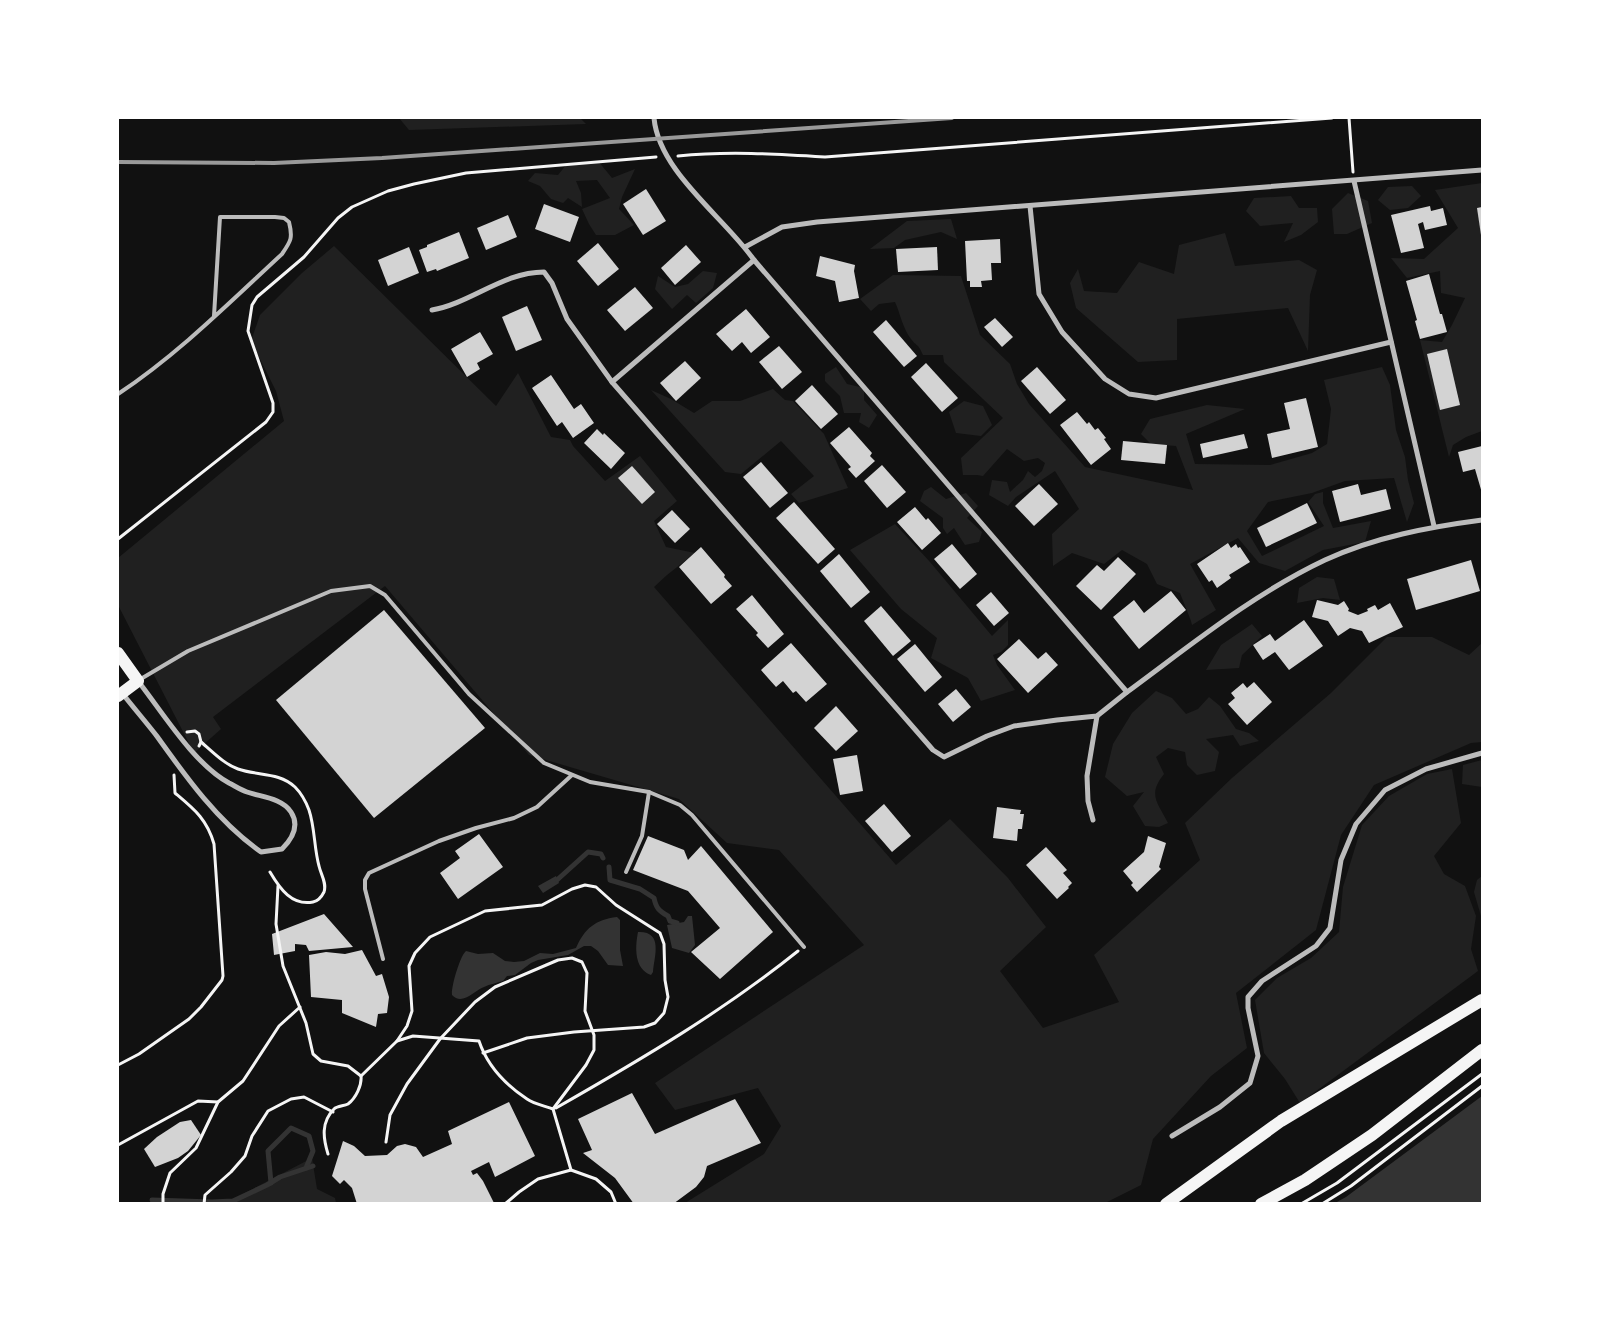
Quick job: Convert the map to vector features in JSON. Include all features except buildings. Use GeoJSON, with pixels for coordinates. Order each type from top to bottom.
{"type":"FeatureCollection","features":[{"type":"Feature","properties":{"kind":"main road"},"geometry":{"type":"LineString","coordinates":[[118,653],[125,689]]}},
{"type":"Feature","properties":{"kind":"main road"},"geometry":{"type":"LineString","coordinates":[[1166,1204],[1281,1121],[1482,1000]]}},
{"type":"Feature","properties":{"kind":"main road"},"geometry":{"type":"LineString","coordinates":[[1261,1204],[1304,1180],[1372,1135],[1482,1050]]}},
{"type":"Feature","properties":{"kind":"street"},"geometry":{"type":"LineString","coordinates":[[654,118],[666,157],[683,178],[745,247],[754,260],[1126,692]]}},
{"type":"Feature","properties":{"kind":"street"},"geometry":{"type":"LineString","coordinates":[[745,247],[782,227],[817,222],[1482,170]]}},
{"type":"Feature","properties":{"kind":"street"},"geometry":{"type":"LineString","coordinates":[[1354,181],[1434,526]]}},
{"type":"Feature","properties":{"kind":"street"},"geometry":{"type":"LineString","coordinates":[[1030,206],[1039,294],[1062,332],[1105,379],[1128,394],[1156,398],[1391,342]]}},
{"type":"Feature","properties":{"kind":"street"},"geometry":{"type":"LineString","coordinates":[[612,382],[754,260]]}},
{"type":"Feature","properties":{"kind":"street"},"geometry":{"type":"LineString","coordinates":[[432,310],[446,308],[505,280],[529,272],[544,272],[552,283],[567,319],[612,382],[933,750],[944,757],[987,736],[1014,726],[1097,716],[1126,692],[1221,622],[1272,588],[1326,560],[1371,543],[1434,526],[1482,520]]}},
{"type":"Feature","properties":{"kind":"street"},"geometry":{"type":"LineString","coordinates":[[125,689],[211,770],[244,791],[275,800],[292,812],[296,823],[294,834],[288,843],[282,849],[261,852],[245,841],[180,769],[125,689]]}},
{"type":"Feature","properties":{"kind":"street"},"geometry":{"type":"LineString","coordinates":[[1093,820],[1088,801],[1087,776],[1097,716]]}},
{"type":"Feature","properties":{"kind":"street"},"geometry":{"type":"LineString","coordinates":[[1172,1136],[1220,1107],[1250,1083],[1258,1056],[1248,1008],[1248,997],[1262,981],[1316,946],[1330,928],[1341,860],[1356,824],[1385,790],[1426,769],[1482,753]]}},
{"type":"Feature","properties":{"kind":"lane"},"geometry":{"type":"LineString","coordinates":[[118,394],[141,379],[214,316],[282,254],[291,241],[292,233],[289,222],[284,218],[220,217],[214,316]]}},
{"type":"Feature","properties":{"kind":"lane"},"geometry":{"type":"LineString","coordinates":[[125,689],[188,650],[331,591],[370,586],[385,595],[469,694],[544,763],[590,782],[649,792],[680,805],[692,815],[804,947]]}},
{"type":"Feature","properties":{"kind":"lane"},"geometry":{"type":"LineString","coordinates":[[383,959],[365,889],[365,880],[369,874],[439,842],[476,828],[514,818],[537,806],[572,775]]}},
{"type":"Feature","properties":{"kind":"lane"},"geometry":{"type":"LineString","coordinates":[[626,872],[642,836],[649,792]]}},
{"type":"Feature","properties":{"kind":"path"},"geometry":{"type":"LineString","coordinates":[[118,539],[266,422],[273,412],[273,403],[248,331],[252,306],[257,297],[304,257],[338,218],[352,207],[388,191],[466,173],[706,153],[766,153],[825,157],[1332,118]]}},
{"type":"Feature","properties":{"kind":"path"},"geometry":{"type":"LineString","coordinates":[[1349,118],[1354,181]]}},
{"type":"Feature","properties":{"kind":"path"},"geometry":{"type":"LineString","coordinates":[[181,730],[185,732],[195,731],[199,734],[201,742],[194,752]]}},
{"type":"Feature","properties":{"kind":"path"},"geometry":{"type":"LineString","coordinates":[[118,1064],[139,1054],[189,1019],[201,1007],[223,976],[214,844],[210,829],[205,822],[195,810],[175,793],[173,776],[180,769]]}},
{"type":"Feature","properties":{"kind":"path"},"geometry":{"type":"LineString","coordinates":[[361,1076],[397,1041],[407,1026],[412,1011],[409,966],[415,953],[430,937],[485,911],[542,905],[585,884],[596,887],[616,905],[660,933],[664,944],[665,980],[668,997],[664,1013],[656,1023],[644,1027],[574,1032],[527,1038],[483,1053]]}},
{"type":"Feature","properties":{"kind":"path"},"geometry":{"type":"LineString","coordinates":[[278,886],[276,924],[283,966],[306,1023],[312,1054],[321,1061],[348,1066],[361,1076],[362,1083],[349,1103],[334,1109],[324,1125],[323,1139],[328,1154]]}},
{"type":"Feature","properties":{"kind":"path"},"geometry":{"type":"LineString","coordinates":[[397,1041],[413,1036],[480,1041],[483,1053],[499,1075],[528,1100],[553,1109],[653,1053],[730,1003],[804,947]]}},
{"type":"Feature","properties":{"kind":"path"},"geometry":{"type":"LineString","coordinates":[[386,1142],[390,1115],[407,1084],[440,1039],[475,1002],[495,987],[558,960],[572,958],[582,962],[587,973],[585,1011],[593,1032],[594,1050],[586,1065],[553,1109]]}},
{"type":"Feature","properties":{"kind":"path"},"geometry":{"type":"LineString","coordinates":[[163,1204],[163,1194],[170,1173],[196,1148],[218,1102],[243,1081],[279,1026],[300,1007]]}},
{"type":"Feature","properties":{"kind":"path"},"geometry":{"type":"LineString","coordinates":[[1301,1204],[1337,1183],[1482,1074]]}},
{"type":"Feature","properties":{"kind":"path"},"geometry":{"type":"LineString","coordinates":[[1322,1204],[1350,1186],[1482,1086]]}},
{"type":"Feature","properties":{"kind":"path"},"geometry":{"type":"LineString","coordinates":[[204,1204],[205,1195],[231,1172],[245,1156],[252,1136],[268,1111],[291,1099],[304,1097],[332,1112]]}},
{"type":"Feature","properties":{"kind":"path"},"geometry":{"type":"LineString","coordinates":[[118,1145],[198,1101],[218,1102]]}},
{"type":"Feature","properties":{"kind":"path"},"geometry":{"type":"LineString","coordinates":[[553,1109],[571,1170]]}},
{"type":"Feature","properties":{"kind":"path"},"geometry":{"type":"LineString","coordinates":[[505,1204],[538,1179],[571,1170],[596,1179],[611,1192],[616,1204]]}},
{"type":"Feature","properties":{"kind":"shaded area"},"geometry":{"type":"Polygon","coordinates":[[[399,118],[580,118],[586,124],[409,130],[399,118]]]}},
{"type":"Feature","properties":{"kind":"shaded area"},"geometry":{"type":"Polygon","coordinates":[[[598,161],[612,178],[635,169],[622,197],[619,209],[634,225],[615,235],[596,235],[582,209],[610,198],[597,180],[576,181],[581,193],[582,207],[568,198],[563,203],[551,199],[540,186],[528,181],[535,173],[558,175],[567,164],[598,161]]]}},
{"type":"Feature","properties":{"kind":"shaded area"},"geometry":{"type":"Polygon","coordinates":[[[1482,183],[1482,431],[1466,437],[1453,445],[1449,457],[1420,340],[1442,342],[1465,298],[1441,293],[1440,271],[1407,278],[1391,258],[1424,259],[1458,228],[1435,190],[1482,183]]]}},
{"type":"Feature","properties":{"kind":"shaded area"},"geometry":{"type":"Polygon","coordinates":[[[1412,186],[1421,196],[1408,208],[1390,210],[1378,200],[1388,187],[1412,186]]]}},
{"type":"Feature","properties":{"kind":"shaded area"},"geometry":{"type":"Polygon","coordinates":[[[1348,193],[1368,201],[1372,223],[1347,234],[1334,234],[1332,209],[1348,193]]]}},
{"type":"Feature","properties":{"kind":"shaded area"},"geometry":{"type":"Polygon","coordinates":[[[1291,196],[1299,208],[1317,208],[1318,222],[1301,235],[1284,242],[1293,223],[1260,226],[1246,211],[1254,198],[1291,196]]]}},
{"type":"Feature","properties":{"kind":"shaded area"},"geometry":{"type":"Polygon","coordinates":[[[951,219],[957,239],[941,232],[905,240],[894,248],[870,249],[907,221],[951,219]]]}},
{"type":"Feature","properties":{"kind":"shaded area"},"geometry":{"type":"Polygon","coordinates":[[[1225,233],[1235,266],[1299,260],[1317,270],[1310,295],[1308,351],[1288,308],[1177,319],[1177,360],[1138,362],[1076,308],[1070,283],[1078,269],[1084,291],[1117,293],[1139,262],[1174,274],[1179,245],[1225,233]]]}},
{"type":"Feature","properties":{"kind":"shaded area"},"geometry":{"type":"Polygon","coordinates":[[[334,246],[496,406],[518,373],[551,437],[570,440],[573,446],[605,481],[640,456],[677,501],[654,521],[666,547],[695,553],[654,587],[896,865],[950,819],[1008,878],[1046,927],[1000,971],[1043,1028],[1119,1002],[1094,955],[1200,860],[1185,823],[1232,778],[1331,693],[1387,637],[1432,637],[1469,655],[1482,643],[1482,742],[1471,743],[1374,785],[1341,835],[1316,930],[1236,993],[1247,1048],[1211,1076],[1153,1139],[1141,1185],[1103,1204],[685,1203],[764,1154],[781,1126],[758,1088],[675,1110],[655,1083],[864,945],[779,850],[727,843],[679,799],[529,755],[385,586],[213,717],[221,729],[194,753],[118,605],[118,558],[284,421],[276,391],[251,341],[260,315],[302,273],[334,246]]]}},
{"type":"Feature","properties":{"kind":"shaded area"},"geometry":{"type":"Polygon","coordinates":[[[703,271],[717,273],[713,288],[696,303],[687,295],[672,309],[655,289],[658,276],[675,287],[688,284],[703,271]]]}},
{"type":"Feature","properties":{"kind":"shaded area"},"geometry":{"type":"Polygon","coordinates":[[[893,275],[961,276],[980,335],[1010,364],[1017,384],[1029,404],[1085,467],[1193,490],[1176,446],[1151,444],[1141,434],[1150,419],[1207,405],[1245,409],[1186,434],[1195,464],[1270,465],[1312,453],[1327,444],[1331,409],[1324,380],[1382,367],[1390,385],[1396,430],[1405,457],[1414,503],[1407,522],[1394,478],[1345,481],[1312,493],[1268,502],[1247,531],[1262,556],[1324,526],[1308,502],[1315,494],[1323,492],[1323,503],[1333,528],[1371,521],[1365,542],[1323,550],[1285,571],[1259,563],[1238,538],[1190,564],[1216,610],[1192,625],[1180,593],[1157,584],[1147,564],[1122,550],[1104,564],[1072,553],[1053,566],[1052,534],[1079,509],[1055,471],[1016,497],[1008,506],[989,495],[992,480],[1007,482],[1010,492],[1023,480],[1028,471],[1035,477],[1042,471],[1045,463],[1038,458],[1024,461],[1007,449],[983,476],[963,475],[961,458],[1003,418],[944,362],[943,355],[923,355],[906,331],[895,302],[879,304],[871,311],[860,299],[893,275]]]}},
{"type":"Feature","properties":{"kind":"shaded area"},"geometry":{"type":"Polygon","coordinates":[[[836,367],[847,384],[864,388],[864,400],[877,415],[869,428],[859,422],[861,413],[844,413],[840,396],[825,381],[825,374],[836,367]]]}},
{"type":"Feature","properties":{"kind":"shaded area"},"geometry":{"type":"Polygon","coordinates":[[[773,389],[785,400],[793,401],[824,434],[848,488],[799,503],[791,494],[814,476],[781,441],[741,474],[725,472],[651,390],[694,413],[712,401],[740,401],[773,389]]]}},
{"type":"Feature","properties":{"kind":"shaded area"},"geometry":{"type":"Polygon","coordinates":[[[964,401],[983,406],[992,425],[981,436],[956,433],[949,412],[964,401]]]}},
{"type":"Feature","properties":{"kind":"shaded area"},"geometry":{"type":"Polygon","coordinates":[[[931,487],[946,499],[966,493],[978,506],[967,518],[982,532],[979,542],[965,545],[954,528],[947,534],[943,528],[943,518],[920,501],[924,491],[931,487]]]}},
{"type":"Feature","properties":{"kind":"shaded area"},"geometry":{"type":"Polygon","coordinates":[[[895,524],[930,562],[992,636],[1008,620],[1008,645],[1001,652],[993,655],[997,665],[1015,690],[981,701],[968,678],[931,658],[937,638],[901,609],[850,550],[895,524]]]}},
{"type":"Feature","properties":{"kind":"shaded area"},"geometry":{"type":"Polygon","coordinates":[[[1317,577],[1334,579],[1340,600],[1323,598],[1297,603],[1299,588],[1317,577]]]}},
{"type":"Feature","properties":{"kind":"shaded area"},"geometry":{"type":"Polygon","coordinates":[[[1252,624],[1262,636],[1242,655],[1239,668],[1206,670],[1221,645],[1252,624]]]}},
{"type":"Feature","properties":{"kind":"shaded area"},"geometry":{"type":"Polygon","coordinates":[[[1156,691],[1172,698],[1186,714],[1198,709],[1209,697],[1220,706],[1236,729],[1249,733],[1259,741],[1240,746],[1233,735],[1206,739],[1219,752],[1215,771],[1197,775],[1187,765],[1185,752],[1168,748],[1156,757],[1164,774],[1156,788],[1156,799],[1168,823],[1159,827],[1145,826],[1133,806],[1144,792],[1127,796],[1105,777],[1113,744],[1132,713],[1156,691]]]}},
{"type":"Feature","properties":{"kind":"shaded area"},"geometry":{"type":"Polygon","coordinates":[[[1482,760],[1482,787],[1462,784],[1463,765],[1482,760]]]}},
{"type":"Feature","properties":{"kind":"shaded area"},"geometry":{"type":"Polygon","coordinates":[[[1452,769],[1461,823],[1434,856],[1444,874],[1465,886],[1476,916],[1471,949],[1478,971],[1300,1103],[1285,1079],[1264,1053],[1255,1000],[1277,978],[1311,958],[1339,932],[1343,887],[1362,825],[1389,796],[1427,774],[1452,769]]]}},
{"type":"Feature","properties":{"kind":"shaded area"},"geometry":{"type":"Polygon","coordinates":[[[556,876],[559,883],[543,893],[538,886],[556,876]]]}},
{"type":"Feature","properties":{"kind":"shaded area"},"geometry":{"type":"Polygon","coordinates":[[[1482,876],[1481,916],[1474,892],[1477,880],[1482,876]]]}},
{"type":"Feature","properties":{"kind":"shaded area"},"geometry":{"type":"Polygon","coordinates":[[[688,916],[692,916],[695,945],[689,953],[672,948],[667,925],[684,922],[688,916]]]}},
{"type":"Feature","properties":{"kind":"shaded area"},"geometry":{"type":"Polygon","coordinates":[[[617,917],[620,920],[620,950],[623,966],[608,965],[598,951],[591,946],[584,946],[568,955],[531,963],[515,975],[507,976],[503,981],[486,986],[468,997],[460,999],[452,995],[456,972],[466,951],[478,954],[493,953],[505,961],[524,961],[540,953],[553,954],[576,948],[583,935],[592,926],[603,920],[617,917]]]}},
{"type":"Feature","properties":{"kind":"shaded area"},"geometry":{"type":"Polygon","coordinates":[[[638,932],[651,936],[656,946],[651,975],[641,968],[637,957],[636,944],[638,932]]]}},
{"type":"Feature","properties":{"kind":"shaded area"},"geometry":{"type":"Polygon","coordinates":[[[1482,1096],[1482,1203],[1335,1203],[1346,1197],[1482,1096]]]}},
{"type":"Feature","properties":{"kind":"shaded area"},"geometry":{"type":"Polygon","coordinates":[[[312,1158],[317,1189],[335,1198],[336,1203],[226,1203],[312,1158]]]}},
{"type":"Feature","properties":{"kind":"waterway"},"geometry":{"type":"LineString","coordinates":[[557,880],[588,852],[601,854],[603,858]]}},
{"type":"Feature","properties":{"kind":"waterway"},"geometry":{"type":"LineString","coordinates":[[609,867],[610,880],[640,889],[654,898],[658,909],[668,916],[670,921],[677,923]]}},
{"type":"Feature","properties":{"kind":"waterway"},"geometry":{"type":"LineString","coordinates":[[271,1183],[268,1151],[291,1128],[309,1136],[313,1151],[306,1168]]}},
{"type":"Feature","properties":{"kind":"waterway"},"geometry":{"type":"LineString","coordinates":[[152,1200],[233,1201],[280,1177],[313,1166]]}},
{"type":"Feature","properties":{"kind":"railway"},"geometry":{"type":"LineString","coordinates":[[118,162],[274,163],[382,158],[952,118]]}}]}
